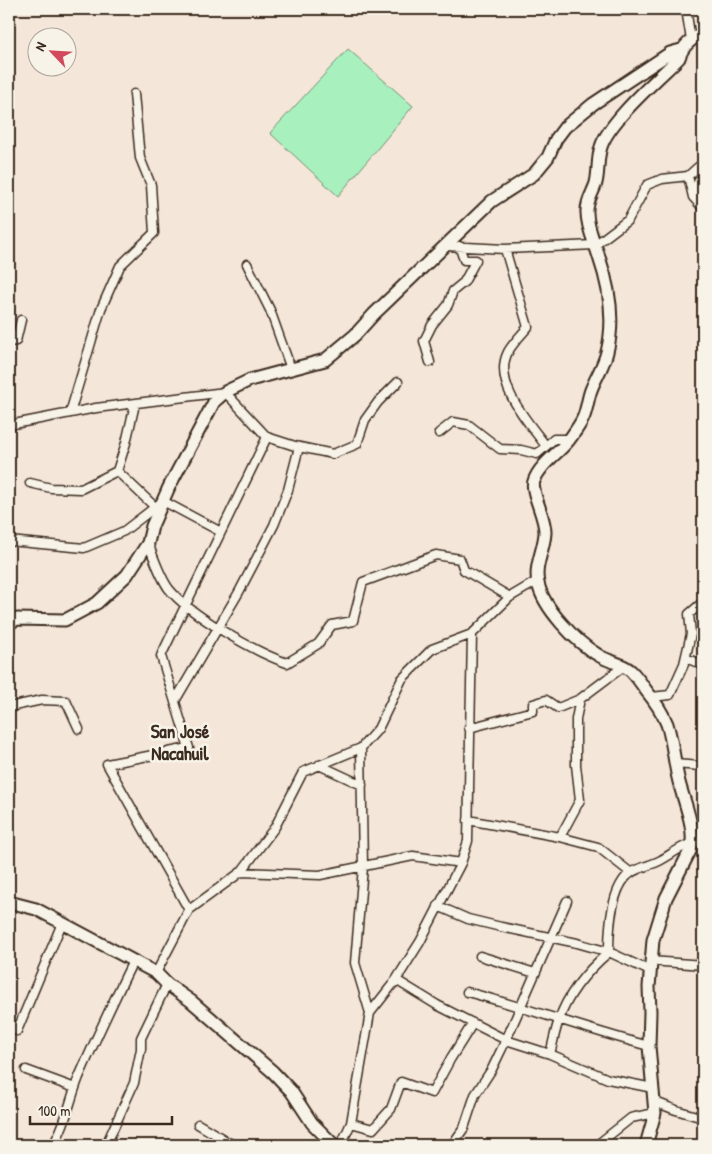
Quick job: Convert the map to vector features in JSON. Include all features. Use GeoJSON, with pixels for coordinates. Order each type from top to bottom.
{"type":"FeatureCollection","features":[{"type":"Feature","properties":{"kind":"street"},"geometry":{"type":"LineString","coordinates":[[686,9],[691,40]]}},
{"type":"Feature","properties":{"kind":"street"},"geometry":{"type":"LineString","coordinates":[[9,623],[18,620],[65,620],[97,603],[127,575],[148,543],[159,504],[214,402],[225,392],[250,380],[325,360],[356,335],[374,314],[492,201],[534,174],[548,157],[556,139],[565,127],[593,104],[670,53],[681,50],[691,40],[703,33]]}},
{"type":"Feature","properties":{"kind":"street"},"geometry":{"type":"LineString","coordinates":[[681,50],[679,58],[628,109],[606,134],[602,144],[598,158],[596,182],[587,206],[588,225],[602,265],[610,305],[610,336],[607,353],[590,393],[584,416],[570,439],[538,473],[533,483],[533,491],[540,505],[546,527],[537,581],[549,608],[584,645],[599,656],[624,666],[632,672],[661,711],[668,726],[674,764],[691,827],[698,841]]}},
{"type":"Feature","properties":{"kind":"street"},"geometry":{"type":"LineString","coordinates":[[70,413],[101,309],[120,266],[154,233],[151,185],[140,158],[134,94]]}},
{"type":"Feature","properties":{"kind":"street"},"geometry":{"type":"LineString","coordinates":[[446,246],[505,249],[595,245],[628,220],[647,185],[662,179],[688,176],[698,167],[703,168],[693,197]]}},
{"type":"Feature","properties":{"kind":"street"},"geometry":{"type":"LineString","coordinates":[[688,176],[693,197],[703,208]]}},
{"type":"Feature","properties":{"kind":"street"},"geometry":{"type":"LineString","coordinates":[[430,362],[424,341],[432,325],[448,305],[454,291],[464,282],[476,260],[464,260],[459,246]]}},
{"type":"Feature","properties":{"kind":"street"},"geometry":{"type":"LineString","coordinates":[[505,249],[528,326],[508,352],[504,366],[506,382],[519,410],[546,446]]}},
{"type":"Feature","properties":{"kind":"street"},"geometry":{"type":"LineString","coordinates":[[247,264],[270,310],[291,369]]}},
{"type":"Feature","properties":{"kind":"street"},"geometry":{"type":"LineString","coordinates":[[9,342],[16,341],[21,320]]}},
{"type":"Feature","properties":{"kind":"street"},"geometry":{"type":"LineString","coordinates":[[225,392],[267,436],[299,447],[333,454],[357,444],[365,420],[378,402],[398,382]]}},
{"type":"Feature","properties":{"kind":"street"},"geometry":{"type":"LineString","coordinates":[[9,425],[70,413],[225,392]]}},
{"type":"Feature","properties":{"kind":"street"},"geometry":{"type":"LineString","coordinates":[[30,483],[51,488],[81,490],[117,471],[135,404]]}},
{"type":"Feature","properties":{"kind":"street"},"geometry":{"type":"LineString","coordinates":[[440,433],[453,422],[469,425],[500,449],[521,450],[537,454],[554,439],[570,439]]}},
{"type":"Feature","properties":{"kind":"street"},"geometry":{"type":"LineString","coordinates":[[189,910],[107,764],[189,748],[161,656],[267,436]]}},
{"type":"Feature","properties":{"kind":"street"},"geometry":{"type":"LineString","coordinates":[[174,701],[220,627],[274,525],[288,490],[299,447]]}},
{"type":"Feature","properties":{"kind":"street"},"geometry":{"type":"LineString","coordinates":[[117,471],[159,504],[221,532]]}},
{"type":"Feature","properties":{"kind":"street"},"geometry":{"type":"LineString","coordinates":[[9,540],[84,548],[124,531],[159,504]]}},
{"type":"Feature","properties":{"kind":"street"},"geometry":{"type":"LineString","coordinates":[[148,543],[168,587],[185,605],[271,657],[287,662],[318,644],[332,625],[353,621],[363,582],[436,555],[460,558],[464,570],[510,597]]}},
{"type":"Feature","properties":{"kind":"street"},"geometry":{"type":"LineString","coordinates":[[156,973],[189,910],[241,872],[275,827],[303,772],[361,748],[378,729],[402,678],[432,649],[472,634],[510,597],[537,581]]}},
{"type":"Feature","properties":{"kind":"street"},"geometry":{"type":"LineString","coordinates":[[651,697],[670,695],[686,658],[691,634],[689,614],[703,602]]}},
{"type":"Feature","properties":{"kind":"street"},"geometry":{"type":"LineString","coordinates":[[370,1013],[396,980],[420,942],[461,863],[468,841],[472,634]]}},
{"type":"Feature","properties":{"kind":"street"},"geometry":{"type":"LineString","coordinates":[[686,658],[703,665]]}},
{"type":"Feature","properties":{"kind":"street"},"geometry":{"type":"LineString","coordinates":[[470,728],[533,712],[533,704],[546,700],[558,708],[580,699],[624,666]]}},
{"type":"Feature","properties":{"kind":"street"},"geometry":{"type":"LineString","coordinates":[[560,837],[580,800],[576,765],[576,719],[580,699]]}},
{"type":"Feature","properties":{"kind":"street"},"geometry":{"type":"LineString","coordinates":[[9,708],[42,700],[66,701],[79,729]]}},
{"type":"Feature","properties":{"kind":"street"},"geometry":{"type":"LineString","coordinates":[[340,1145],[351,1123],[370,1013],[355,963],[363,868],[361,748]]}},
{"type":"Feature","properties":{"kind":"street"},"geometry":{"type":"LineString","coordinates":[[674,764],[701,766],[703,762]]}},
{"type":"Feature","properties":{"kind":"street"},"geometry":{"type":"LineString","coordinates":[[319,764],[362,785]]}},
{"type":"Feature","properties":{"kind":"street"},"geometry":{"type":"LineString","coordinates":[[468,820],[560,837],[598,847],[631,873]]}},
{"type":"Feature","properties":{"kind":"street"},"geometry":{"type":"LineString","coordinates":[[550,1054],[559,1018],[580,981],[592,966],[609,952],[611,911],[620,887],[631,873],[698,841]]}},
{"type":"Feature","properties":{"kind":"street"},"geometry":{"type":"LineString","coordinates":[[646,1145],[655,1108],[649,1046],[651,966],[654,940],[661,911],[690,849],[698,841]]}},
{"type":"Feature","properties":{"kind":"street"},"geometry":{"type":"LineString","coordinates":[[241,872],[320,875],[363,868],[414,856],[461,863]]}},
{"type":"Feature","properties":{"kind":"street"},"geometry":{"type":"LineString","coordinates":[[452,1145],[464,1128],[475,1095],[492,1069],[506,1040],[567,901]]}},
{"type":"Feature","properties":{"kind":"street"},"geometry":{"type":"LineString","coordinates":[[9,902],[36,909],[156,973],[273,1072],[291,1091],[312,1123],[334,1145]]}},
{"type":"Feature","properties":{"kind":"street"},"geometry":{"type":"LineString","coordinates":[[438,906],[468,919],[609,952],[651,966],[703,965]]}},
{"type":"Feature","properties":{"kind":"street"},"geometry":{"type":"LineString","coordinates":[[9,1022],[17,1031],[62,923]]}},
{"type":"Feature","properties":{"kind":"street"},"geometry":{"type":"LineString","coordinates":[[480,956],[535,972]]}},
{"type":"Feature","properties":{"kind":"street"},"geometry":{"type":"LineString","coordinates":[[53,1145],[59,1136],[75,1088],[106,1017],[134,962]]}},
{"type":"Feature","properties":{"kind":"street"},"geometry":{"type":"LineString","coordinates":[[396,980],[437,1005],[506,1040],[550,1054],[608,1079],[654,1088]]}},
{"type":"Feature","properties":{"kind":"street"},"geometry":{"type":"LineString","coordinates":[[106,1145],[134,1083],[142,1049],[141,1038],[167,984]]}},
{"type":"Feature","properties":{"kind":"street"},"geometry":{"type":"LineString","coordinates":[[467,992],[521,1006],[608,1035],[649,1046]]}},
{"type":"Feature","properties":{"kind":"street"},"geometry":{"type":"LineString","coordinates":[[351,1123],[373,1129],[391,1109],[401,1082],[432,1093],[473,1023]]}},
{"type":"Feature","properties":{"kind":"street"},"geometry":{"type":"LineString","coordinates":[[26,1070],[75,1088]]}},
{"type":"Feature","properties":{"kind":"street"},"geometry":{"type":"LineString","coordinates":[[597,1145],[631,1118],[655,1108],[676,1110],[703,1118]]}},
{"type":"Feature","properties":{"kind":"street"},"geometry":{"type":"LineString","coordinates":[[198,1124],[233,1145]]}},
{"type":"Feature","properties":{"kind":"green space"},"geometry":{"type":"Polygon","coordinates":[[[348,49],[413,106],[338,196],[270,133],[348,49]]]}},
{"type":"Feature","properties":{"kind":"district","name":"San José Nacahuil"},"geometry":{"type":"Point","coordinates":[180,742]}}]}
